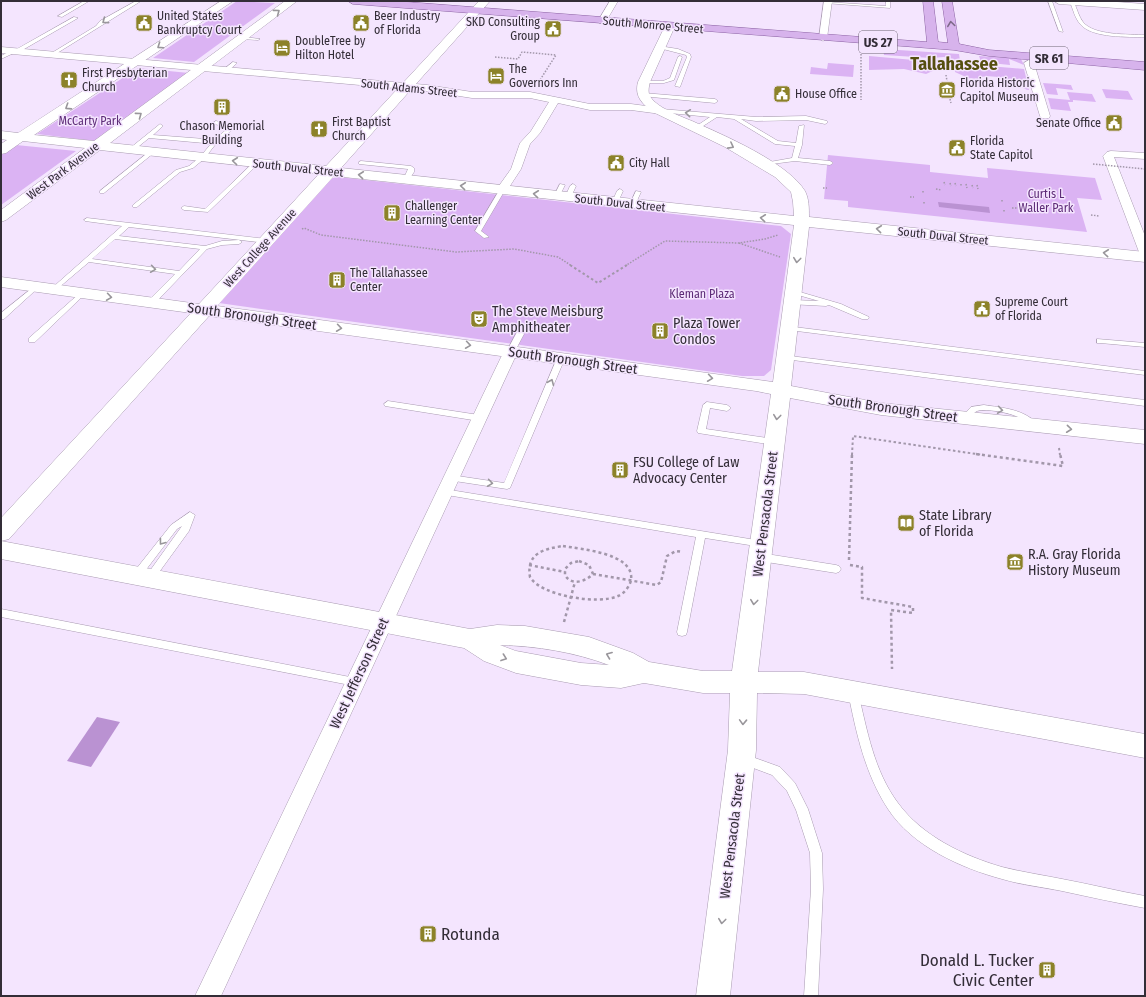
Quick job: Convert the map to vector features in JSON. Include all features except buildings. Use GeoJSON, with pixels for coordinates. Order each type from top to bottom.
{"type":"FeatureCollection","features":[{"type":"Feature","properties":{"kind":"main road"},"geometry":{"type":"LineString","coordinates":[[1,150],[228,1]]}},
{"type":"Feature","properties":{"kind":"main road","name":"West Park Avenue"},"geometry":{"type":"LineString","coordinates":[[1,217],[292,1]]}},
{"type":"Feature","properties":{"kind":"main road","name":"South Monroe Street"},"geometry":{"type":"LineString","coordinates":[[353,1],[823,38],[933,46],[981,46],[1145,59]]}},
{"type":"Feature","properties":{"kind":"main road","name":"West College Avenue"},"geometry":{"type":"LineString","coordinates":[[1,533],[485,1]]}},
{"type":"Feature","properties":{"kind":"main road"},"geometry":{"type":"LineString","coordinates":[[928,1],[933,46]]}},
{"type":"Feature","properties":{"kind":"main road"},"geometry":{"type":"LineString","coordinates":[[948,1],[954,47]]}},
{"type":"Feature","properties":{"kind":"main road"},"geometry":{"type":"LineString","coordinates":[[1059,1],[1145,7]]}},
{"type":"Feature","properties":{"kind":"main road"},"geometry":{"type":"LineString","coordinates":[[661,111],[651,104],[643,89],[670,26]]}},
{"type":"Feature","properties":{"kind":"main road","name":"South Monroe Street"},"geometry":{"type":"LineString","coordinates":[[954,47],[982,53],[1028,59],[1145,66]]}},
{"type":"Feature","properties":{"kind":"main road","name":"West Pensacola Street"},"geometry":{"type":"LineString","coordinates":[[661,111],[766,164],[787,178],[798,192],[802,206],[789,328],[744,683],[741,758],[713,996]]}},
{"type":"Feature","properties":{"kind":"main road","name":"South Duval Street"},"geometry":{"type":"LineString","coordinates":[[1,135],[502,190],[565,191],[618,196],[801,222],[1145,257]]}},
{"type":"Feature","properties":{"kind":"main road","name":"South Bronough Street"},"geometry":{"type":"LineString","coordinates":[[1,282],[756,385],[881,409],[1145,437]]}},
{"type":"Feature","properties":{"kind":"main road"},"geometry":{"type":"LineString","coordinates":[[1,550],[142,578],[470,639],[493,654],[516,662],[567,672],[621,677],[644,672],[703,682],[804,684],[1145,746]]}},
{"type":"Feature","properties":{"kind":"street"},"geometry":{"type":"LineString","coordinates":[[602,21],[614,1]]}},
{"type":"Feature","properties":{"kind":"street"},"geometry":{"type":"LineString","coordinates":[[823,38],[828,2]]}},
{"type":"Feature","properties":{"kind":"street","name":"South Adams Street"},"geometry":{"type":"LineString","coordinates":[[1,50],[427,88],[472,95],[530,95],[590,107],[614,107],[661,111]]}},
{"type":"Feature","properties":{"kind":"street"},"geometry":{"type":"LineString","coordinates":[[1028,59],[1045,116]]}},
{"type":"Feature","properties":{"kind":"street","name":"South Adams Street"},"geometry":{"type":"LineString","coordinates":[[614,107],[626,103],[643,89]]}},
{"type":"Feature","properties":{"kind":"street"},"geometry":{"type":"LineString","coordinates":[[502,190],[516,170],[522,148],[535,133],[555,100]]}},
{"type":"Feature","properties":{"kind":"street"},"geometry":{"type":"LineString","coordinates":[[1145,156],[1111,154],[1108,156],[1145,252]]}},
{"type":"Feature","properties":{"kind":"street","name":"West Jefferson Street"},"geometry":{"type":"LineString","coordinates":[[208,996],[511,351]]}},
{"type":"Feature","properties":{"kind":"lane"},"geometry":{"type":"LineString","coordinates":[[1,58],[76,18],[60,16],[88,1]]}},
{"type":"Feature","properties":{"kind":"lane"},"geometry":{"type":"LineString","coordinates":[[52,54],[98,27],[102,22],[139,1]]}},
{"type":"Feature","properties":{"kind":"lane"},"geometry":{"type":"LineString","coordinates":[[828,2],[888,7],[888,1]]}},
{"type":"Feature","properties":{"kind":"lane"},"geometry":{"type":"LineString","coordinates":[[1050,1],[1061,30]]}},
{"type":"Feature","properties":{"kind":"lane"},"geometry":{"type":"LineString","coordinates":[[1072,2],[1082,24],[1085,26],[1108,33],[1145,36]]}},
{"type":"Feature","properties":{"kind":"lane"},"geometry":{"type":"LineString","coordinates":[[244,38],[258,39]]}},
{"type":"Feature","properties":{"kind":"lane"},"geometry":{"type":"LineString","coordinates":[[661,47],[688,54],[689,57],[678,86]]}},
{"type":"Feature","properties":{"kind":"lane"},"geometry":{"type":"LineString","coordinates":[[643,89],[672,79],[680,57]]}},
{"type":"Feature","properties":{"kind":"lane"},"geometry":{"type":"LineString","coordinates":[[225,71],[235,63]]}},
{"type":"Feature","properties":{"kind":"lane"},"geometry":{"type":"LineString","coordinates":[[643,89],[715,101]]}},
{"type":"Feature","properties":{"kind":"lane"},"geometry":{"type":"LineString","coordinates":[[661,111],[734,118],[756,119],[793,117],[816,119],[825,122]]}},
{"type":"Feature","properties":{"kind":"lane"},"geometry":{"type":"LineString","coordinates":[[697,128],[715,116]]}},
{"type":"Feature","properties":{"kind":"lane"},"geometry":{"type":"LineString","coordinates":[[734,118],[777,143],[799,145]]}},
{"type":"Feature","properties":{"kind":"lane"},"geometry":{"type":"LineString","coordinates":[[135,206],[178,171],[191,167],[202,158],[213,144],[230,129],[229,126],[225,124],[216,123]]}},
{"type":"Feature","properties":{"kind":"lane"},"geometry":{"type":"LineString","coordinates":[[131,150],[160,126]]}},
{"type":"Feature","properties":{"kind":"lane"},"geometry":{"type":"LineString","coordinates":[[795,159],[802,126]]}},
{"type":"Feature","properties":{"kind":"lane"},"geometry":{"type":"LineString","coordinates":[[148,136],[205,141],[213,144]]}},
{"type":"Feature","properties":{"kind":"lane"},"geometry":{"type":"LineString","coordinates":[[102,192],[152,152]]}},
{"type":"Feature","properties":{"kind":"lane"},"geometry":{"type":"LineString","coordinates":[[766,164],[795,159],[830,163]]}},
{"type":"Feature","properties":{"kind":"lane"},"geometry":{"type":"LineString","coordinates":[[184,208],[206,211],[256,163]]}},
{"type":"Feature","properties":{"kind":"lane"},"geometry":{"type":"LineString","coordinates":[[362,163],[411,168],[411,172],[406,180]]}},
{"type":"Feature","properties":{"kind":"lane"},"geometry":{"type":"LineString","coordinates":[[486,237],[478,231],[502,190]]}},
{"type":"Feature","properties":{"kind":"lane"},"geometry":{"type":"LineString","coordinates":[[87,220],[266,241]]}},
{"type":"Feature","properties":{"kind":"lane"},"geometry":{"type":"LineString","coordinates":[[54,289],[127,225]]}},
{"type":"Feature","properties":{"kind":"lane"},"geometry":{"type":"LineString","coordinates":[[113,237],[205,248],[222,243],[266,241]]}},
{"type":"Feature","properties":{"kind":"lane"},"geometry":{"type":"LineString","coordinates":[[151,302],[205,248]]}},
{"type":"Feature","properties":{"kind":"lane"},"geometry":{"type":"LineString","coordinates":[[87,260],[181,273]]}},
{"type":"Feature","properties":{"kind":"lane"},"geometry":{"type":"LineString","coordinates":[[1,317],[36,287]]}},
{"type":"Feature","properties":{"kind":"lane"},"geometry":{"type":"LineString","coordinates":[[32,340],[82,293]]}},
{"type":"Feature","properties":{"kind":"lane"},"geometry":{"type":"LineString","coordinates":[[792,297],[820,305],[833,304],[865,317]]}},
{"type":"Feature","properties":{"kind":"lane"},"geometry":{"type":"LineString","coordinates":[[789,328],[1145,373]]}},
{"type":"Feature","properties":{"kind":"lane"},"geometry":{"type":"LineString","coordinates":[[511,351],[520,334]]}},
{"type":"Feature","properties":{"kind":"lane"},"geometry":{"type":"LineString","coordinates":[[1100,341],[1145,345]]}},
{"type":"Feature","properties":{"kind":"lane"},"geometry":{"type":"LineString","coordinates":[[785,357],[1145,404]]}},
{"type":"Feature","properties":{"kind":"lane"},"geometry":{"type":"LineString","coordinates":[[447,485],[507,486],[561,358]]}},
{"type":"Feature","properties":{"kind":"lane"},"geometry":{"type":"LineString","coordinates":[[388,404],[479,418]]}},
{"type":"Feature","properties":{"kind":"lane"},"geometry":{"type":"LineString","coordinates":[[727,408],[707,405],[702,431],[774,442]]}},
{"type":"Feature","properties":{"kind":"lane"},"geometry":{"type":"LineString","coordinates":[[447,485],[701,534],[836,569]]}},
{"type":"Feature","properties":{"kind":"lane"},"geometry":{"type":"LineString","coordinates":[[190,515],[186,529],[142,578],[174,527],[190,515]]}},
{"type":"Feature","properties":{"kind":"lane"},"geometry":{"type":"LineString","coordinates":[[682,632],[701,534]]}},
{"type":"Feature","properties":{"kind":"lane"},"geometry":{"type":"LineString","coordinates":[[1,612],[355,682]]}},
{"type":"Feature","properties":{"kind":"lane"},"geometry":{"type":"LineString","coordinates":[[853,692],[864,741],[876,776],[893,807],[913,829],[939,846],[967,860],[1003,873],[1145,902]]}},
{"type":"Feature","properties":{"kind":"lane"},"geometry":{"type":"LineString","coordinates":[[741,758],[776,770],[791,787],[802,809],[816,853],[817,896],[810,996]]}},
{"type":"Feature","properties":{"kind":"path"},"geometry":{"type":"LineString","coordinates":[[495,57],[518,59],[522,52],[556,55],[530,95]]}},
{"type":"Feature","properties":{"kind":"path"},"geometry":{"type":"LineString","coordinates":[[861,54],[861,100]]}},
{"type":"Feature","properties":{"kind":"path"},"geometry":{"type":"LineString","coordinates":[[946,76],[947,81]]}},
{"type":"Feature","properties":{"kind":"path"},"geometry":{"type":"LineString","coordinates":[[950,99],[951,103]]}},
{"type":"Feature","properties":{"kind":"path"},"geometry":{"type":"LineString","coordinates":[[1094,164],[1145,169]]}},
{"type":"Feature","properties":{"kind":"path"},"geometry":{"type":"LineString","coordinates":[[950,182],[951,186]]}},
{"type":"Feature","properties":{"kind":"path"},"geometry":{"type":"LineString","coordinates":[[966,184],[967,188]]}},
{"type":"Feature","properties":{"kind":"path"},"geometry":{"type":"LineString","coordinates":[[977,185],[978,189]]}},
{"type":"Feature","properties":{"kind":"path"},"geometry":{"type":"LineString","coordinates":[[936,189],[941,190]]}},
{"type":"Feature","properties":{"kind":"path"},"geometry":{"type":"LineString","coordinates":[[1012,208],[1017,208]]}},
{"type":"Feature","properties":{"kind":"path"},"geometry":{"type":"LineString","coordinates":[[1091,215],[1099,216]]}},
{"type":"Feature","properties":{"kind":"path"},"geometry":{"type":"LineString","coordinates":[[297,231],[304,228],[321,235],[456,252],[514,249],[558,257],[598,283],[665,241],[739,243],[774,237]]}},
{"type":"Feature","properties":{"kind":"path"},"geometry":{"type":"LineString","coordinates":[[739,243],[771,255],[785,258]]}},
{"type":"Feature","properties":{"kind":"path"},"geometry":{"type":"LineString","coordinates":[[892,669],[891,610],[913,613],[913,607],[862,598],[862,567],[848,565],[853,436],[1063,466],[1059,448]]}},
{"type":"Feature","properties":{"kind":"path"},"geometry":{"type":"LineString","coordinates":[[563,546],[607,554],[621,560],[629,568],[631,577],[630,581],[626,589],[619,596],[607,599],[593,599],[572,596],[546,591],[535,585],[529,576],[529,565],[536,555],[549,548],[563,546]]}},
{"type":"Feature","properties":{"kind":"path"},"geometry":{"type":"LineString","coordinates":[[593,574],[657,585],[660,582],[667,556],[676,551],[697,554]]}},
{"type":"Feature","properties":{"kind":"path"},"geometry":{"type":"LineString","coordinates":[[579,561],[588,564],[593,574],[584,582],[575,582],[567,578],[565,569],[570,563],[579,561]]}},
{"type":"Feature","properties":{"kind":"path"},"geometry":{"type":"LineString","coordinates":[[529,565],[565,572]]}},
{"type":"Feature","properties":{"kind":"path"},"geometry":{"type":"LineString","coordinates":[[562,628],[575,582]]}},
{"type":"Feature","properties":{"kind":"green space"},"geometry":{"type":"Polygon","coordinates":[[[237,1],[275,3],[194,62],[153,58],[237,1]]]}},
{"type":"Feature","properties":{"kind":"green space"},"geometry":{"type":"Polygon","coordinates":[[[883,49],[959,54],[960,61],[944,57],[931,58],[884,55],[883,49]]]}},
{"type":"Feature","properties":{"kind":"green space"},"geometry":{"type":"Polygon","coordinates":[[[869,56],[936,62],[937,69],[926,74],[904,69],[869,70],[869,56]]]}},
{"type":"Feature","properties":{"kind":"green space"},"geometry":{"type":"Polygon","coordinates":[[[979,56],[1021,59],[1024,65],[1009,59],[1010,65],[981,62],[979,56]]]}},
{"type":"Feature","properties":{"kind":"green space"},"geometry":{"type":"Polygon","coordinates":[[[828,63],[854,65],[853,77],[810,74],[811,67],[827,69],[828,63]]]}},
{"type":"Feature","properties":{"kind":"green space"},"geometry":{"type":"Polygon","coordinates":[[[953,63],[1024,69],[1029,90],[1023,88],[1015,82],[993,76],[980,77],[979,79],[968,78],[955,72],[953,63]]]}},
{"type":"Feature","properties":{"kind":"green space","name":"McCarty Park"},"geometry":{"type":"Polygon","coordinates":[[[138,68],[189,73],[95,141],[37,134],[138,68]]]}},
{"type":"Feature","properties":{"kind":"green space"},"geometry":{"type":"Polygon","coordinates":[[[1043,83],[1071,85],[1073,90],[1056,88],[1058,95],[1047,94],[1043,83]]]}},
{"type":"Feature","properties":{"kind":"green space"},"geometry":{"type":"Polygon","coordinates":[[[1102,89],[1128,91],[1133,100],[1106,98],[1102,89]]]}},
{"type":"Feature","properties":{"kind":"green space"},"geometry":{"type":"Polygon","coordinates":[[[1067,92],[1092,94],[1096,102],[1073,100],[1073,102],[1068,102],[1071,111],[1051,109],[1048,98],[1070,100],[1067,92]]]}},
{"type":"Feature","properties":{"kind":"green space"},"geometry":{"type":"Polygon","coordinates":[[[16,145],[76,151],[1,205],[1,155],[16,145]]]}},
{"type":"Feature","properties":{"kind":"green space","name":"Curtis L Waller Park"},"geometry":{"type":"Polygon","coordinates":[[[828,155],[930,165],[930,172],[988,178],[987,168],[1095,178],[1102,200],[1077,198],[1087,232],[848,207],[848,201],[824,199],[828,155]]]}},
{"type":"Feature","properties":{"kind":"green space","name":"Kleman Plaza"},"geometry":{"type":"Polygon","coordinates":[[[338,177],[781,226],[791,234],[771,370],[764,376],[742,376],[219,303],[328,179],[338,177]]]}},
{"type":"Feature","properties":{"kind":"shaded area"},"geometry":{"type":"Polygon","coordinates":[[[938,202],[989,207],[990,213],[939,207],[938,202]]]}},
{"type":"Feature","properties":{"kind":"shaded area"},"geometry":{"type":"Polygon","coordinates":[[[97,717],[120,722],[91,767],[67,761],[97,717]]]}},
{"type":"Feature","properties":{"kind":"place","name":"United States Bankruptcy Court"},"geometry":{"type":"Point","coordinates":[144,23]}},
{"type":"Feature","properties":{"kind":"place","name":"Beer Industry of Florida"},"geometry":{"type":"Point","coordinates":[361,23]}},
{"type":"Feature","properties":{"kind":"place","name":"SKD Consulting Group"},"geometry":{"type":"Point","coordinates":[553,29]}},
{"type":"Feature","properties":{"kind":"place","name":"DoubleTree by Hilton Hotel"},"geometry":{"type":"Point","coordinates":[282,48]}},
{"type":"Feature","properties":{"kind":"place","name":"The Governors Inn"},"geometry":{"type":"Point","coordinates":[496,76]}},
{"type":"Feature","properties":{"kind":"place","name":"First Presbyterian Church"},"geometry":{"type":"Point","coordinates":[69,80]}},
{"type":"Feature","properties":{"kind":"place","name":"Florida Historic Capitol Museum"},"geometry":{"type":"Point","coordinates":[947,90]}},
{"type":"Feature","properties":{"kind":"place","name":"House Office"},"geometry":{"type":"Point","coordinates":[782,94]}},
{"type":"Feature","properties":{"kind":"place","name":"Chason Memorial Building"},"geometry":{"type":"Point","coordinates":[222,107]}},
{"type":"Feature","properties":{"kind":"place","name":"Senate Office"},"geometry":{"type":"Point","coordinates":[1114,123]}},
{"type":"Feature","properties":{"kind":"place","name":"First Baptist Church"},"geometry":{"type":"Point","coordinates":[319,129]}},
{"type":"Feature","properties":{"kind":"place","name":"Florida State Capitol"},"geometry":{"type":"Point","coordinates":[957,148]}},
{"type":"Feature","properties":{"kind":"place","name":"City Hall"},"geometry":{"type":"Point","coordinates":[616,163]}},
{"type":"Feature","properties":{"kind":"place","name":"Challenger Learning Center"},"geometry":{"type":"Point","coordinates":[392,213]}},
{"type":"Feature","properties":{"kind":"place","name":"The Tallahassee Center"},"geometry":{"type":"Point","coordinates":[337,280]}},
{"type":"Feature","properties":{"kind":"place","name":"Supreme Court of Florida"},"geometry":{"type":"Point","coordinates":[982,309]}},
{"type":"Feature","properties":{"kind":"place","name":"The Steve Meisburg Amphitheater"},"geometry":{"type":"Point","coordinates":[479,319]}},
{"type":"Feature","properties":{"kind":"place","name":"Plaza Tower Condos"},"geometry":{"type":"Point","coordinates":[660,331]}},
{"type":"Feature","properties":{"kind":"place","name":"FSU College of Law Advocacy Center"},"geometry":{"type":"Point","coordinates":[620,470]}},
{"type":"Feature","properties":{"kind":"place","name":"State Library of Florida"},"geometry":{"type":"Point","coordinates":[906,523]}},
{"type":"Feature","properties":{"kind":"place","name":"R.A. Gray Florida History Museum"},"geometry":{"type":"Point","coordinates":[1015,562]}},
{"type":"Feature","properties":{"kind":"place","name":"Rotunda"},"geometry":{"type":"Point","coordinates":[428,934]}},
{"type":"Feature","properties":{"kind":"place","name":"Donald L. Tucker Civic Center"},"geometry":{"type":"Point","coordinates":[1047,970]}},
{"type":"Feature","properties":{"kind":"district","name":"Tallahassee"},"geometry":{"type":"Point","coordinates":[954,64]}}]}
